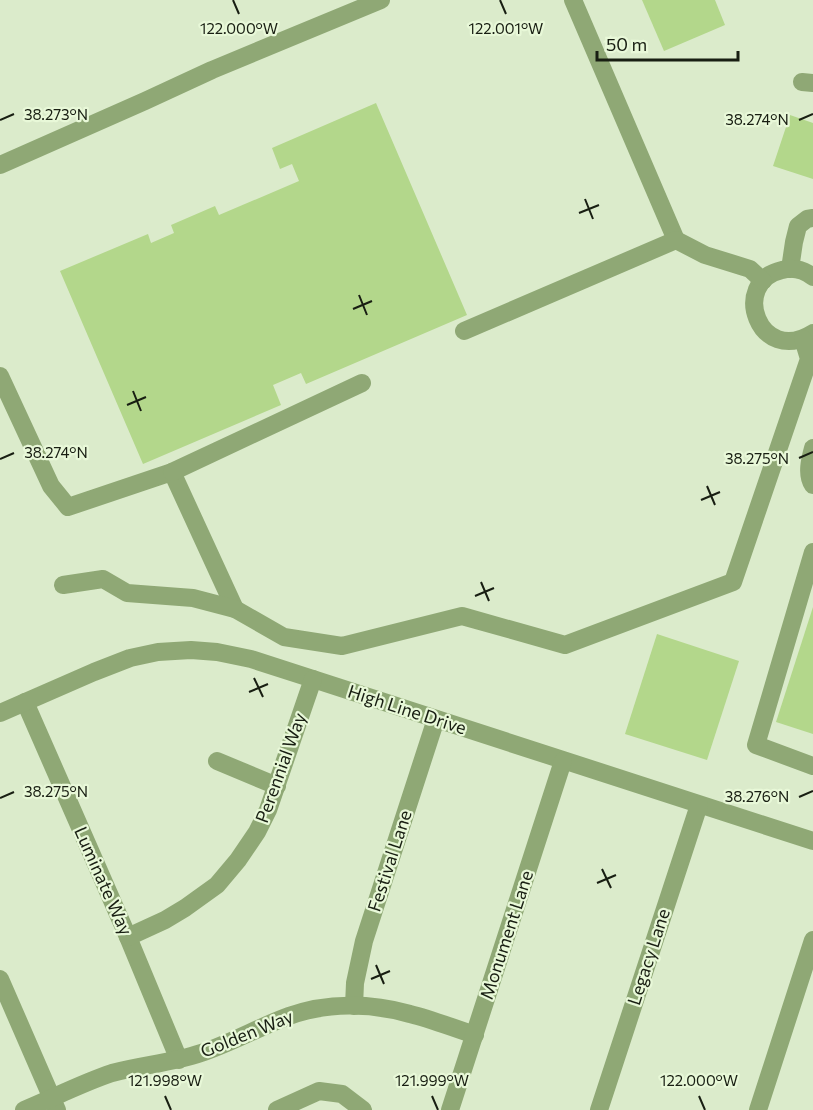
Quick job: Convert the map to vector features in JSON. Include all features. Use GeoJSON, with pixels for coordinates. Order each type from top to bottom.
{"type":"FeatureCollection","features":[{"type":"Feature","properties":{"kind":"street"},"geometry":{"type":"LineString","coordinates":[[0,165],[212,70],[381,0]]}},
{"type":"Feature","properties":{"kind":"street"},"geometry":{"type":"LineString","coordinates":[[573,0],[676,240],[705,255],[750,269],[763,281]]}},
{"type":"Feature","properties":{"kind":"street"},"geometry":{"type":"LineString","coordinates":[[790,268],[798,226],[807,219],[813,218]]}},
{"type":"Feature","properties":{"kind":"street"},"geometry":{"type":"LineString","coordinates":[[464,331],[676,240]]}},
{"type":"Feature","properties":{"kind":"street"},"geometry":{"type":"LineString","coordinates":[[63,585],[103,579],[128,593],[193,598],[235,609],[284,637],[342,646],[462,616],[565,645],[733,582],[808,360],[808,336],[793,341],[772,337],[758,321],[754,311],[754,301],[763,281],[780,270],[790,268],[813,276]]}},
{"type":"Feature","properties":{"kind":"street"},"geometry":{"type":"LineString","coordinates":[[0,376],[51,486],[68,507],[172,472],[362,383]]}},
{"type":"Feature","properties":{"kind":"street"},"geometry":{"type":"LineString","coordinates":[[813,447],[810,457],[810,480],[813,485]]}},
{"type":"Feature","properties":{"kind":"street"},"geometry":{"type":"LineString","coordinates":[[172,472],[235,609]]}},
{"type":"Feature","properties":{"kind":"street"},"geometry":{"type":"LineString","coordinates":[[813,552],[756,746],[813,766]]}},
{"type":"Feature","properties":{"kind":"street","name":"High Line Drive"},"geometry":{"type":"LineString","coordinates":[[0,713],[130,658],[158,652],[191,650],[217,652],[251,659],[813,841]]}},
{"type":"Feature","properties":{"kind":"street","name":"Perennial Way"},"geometry":{"type":"LineString","coordinates":[[128,937],[185,909],[217,885],[238,860],[257,832],[277,786],[312,679]]}},
{"type":"Feature","properties":{"kind":"street","name":"Luminate Way"},"geometry":{"type":"LineString","coordinates":[[25,702],[179,1060]]}},
{"type":"Feature","properties":{"kind":"street","name":"Festival Lane"},"geometry":{"type":"LineString","coordinates":[[354,1006],[355,983],[364,941],[436,719]]}},
{"type":"Feature","properties":{"kind":"street"},"geometry":{"type":"LineString","coordinates":[[217,761],[277,786]]}},
{"type":"Feature","properties":{"kind":"street","name":"Monument Lane"},"geometry":{"type":"LineString","coordinates":[[450,1110],[563,761]]}},
{"type":"Feature","properties":{"kind":"street","name":"Legacy Lane"},"geometry":{"type":"LineString","coordinates":[[599,1110],[699,805]]}},
{"type":"Feature","properties":{"kind":"street"},"geometry":{"type":"LineString","coordinates":[[758,1110],[813,940]]}},
{"type":"Feature","properties":{"kind":"street"},"geometry":{"type":"LineString","coordinates":[[0,979],[54,1104]]}},
{"type":"Feature","properties":{"kind":"street","name":"Golden Way"},"geometry":{"type":"LineString","coordinates":[[24,1110],[54,1104],[93,1080],[113,1073],[179,1060],[222,1045],[291,1015],[316,1009],[354,1006],[408,1013],[474,1035]]}},
{"type":"Feature","properties":{"kind":"street"},"geometry":{"type":"LineString","coordinates":[[277,1110],[319,1091],[342,1094],[363,1110]]}},
{"type":"Feature","properties":{"kind":"building"},"geometry":{"type":"Polygon","coordinates":[[[642,0],[715,0],[725,25],[664,51],[642,0]]]}},
{"type":"Feature","properties":{"kind":"building"},"geometry":{"type":"Polygon","coordinates":[[[376,103],[467,315],[306,384],[301,373],[273,385],[281,405],[143,464],[60,271],[148,234],[151,243],[174,233],[171,225],[215,206],[219,215],[299,181],[292,164],[280,169],[272,148],[376,103]]]}},
{"type":"Feature","properties":{"kind":"building"},"geometry":{"type":"Polygon","coordinates":[[[790,115],[813,123],[813,179],[773,166],[790,115]]]}},
{"type":"Feature","properties":{"kind":"building"},"geometry":{"type":"Polygon","coordinates":[[[813,607],[813,734],[776,722],[813,607]]]}},
{"type":"Feature","properties":{"kind":"building"},"geometry":{"type":"Polygon","coordinates":[[[657,634],[739,661],[707,760],[625,734],[657,634]]]}}]}
